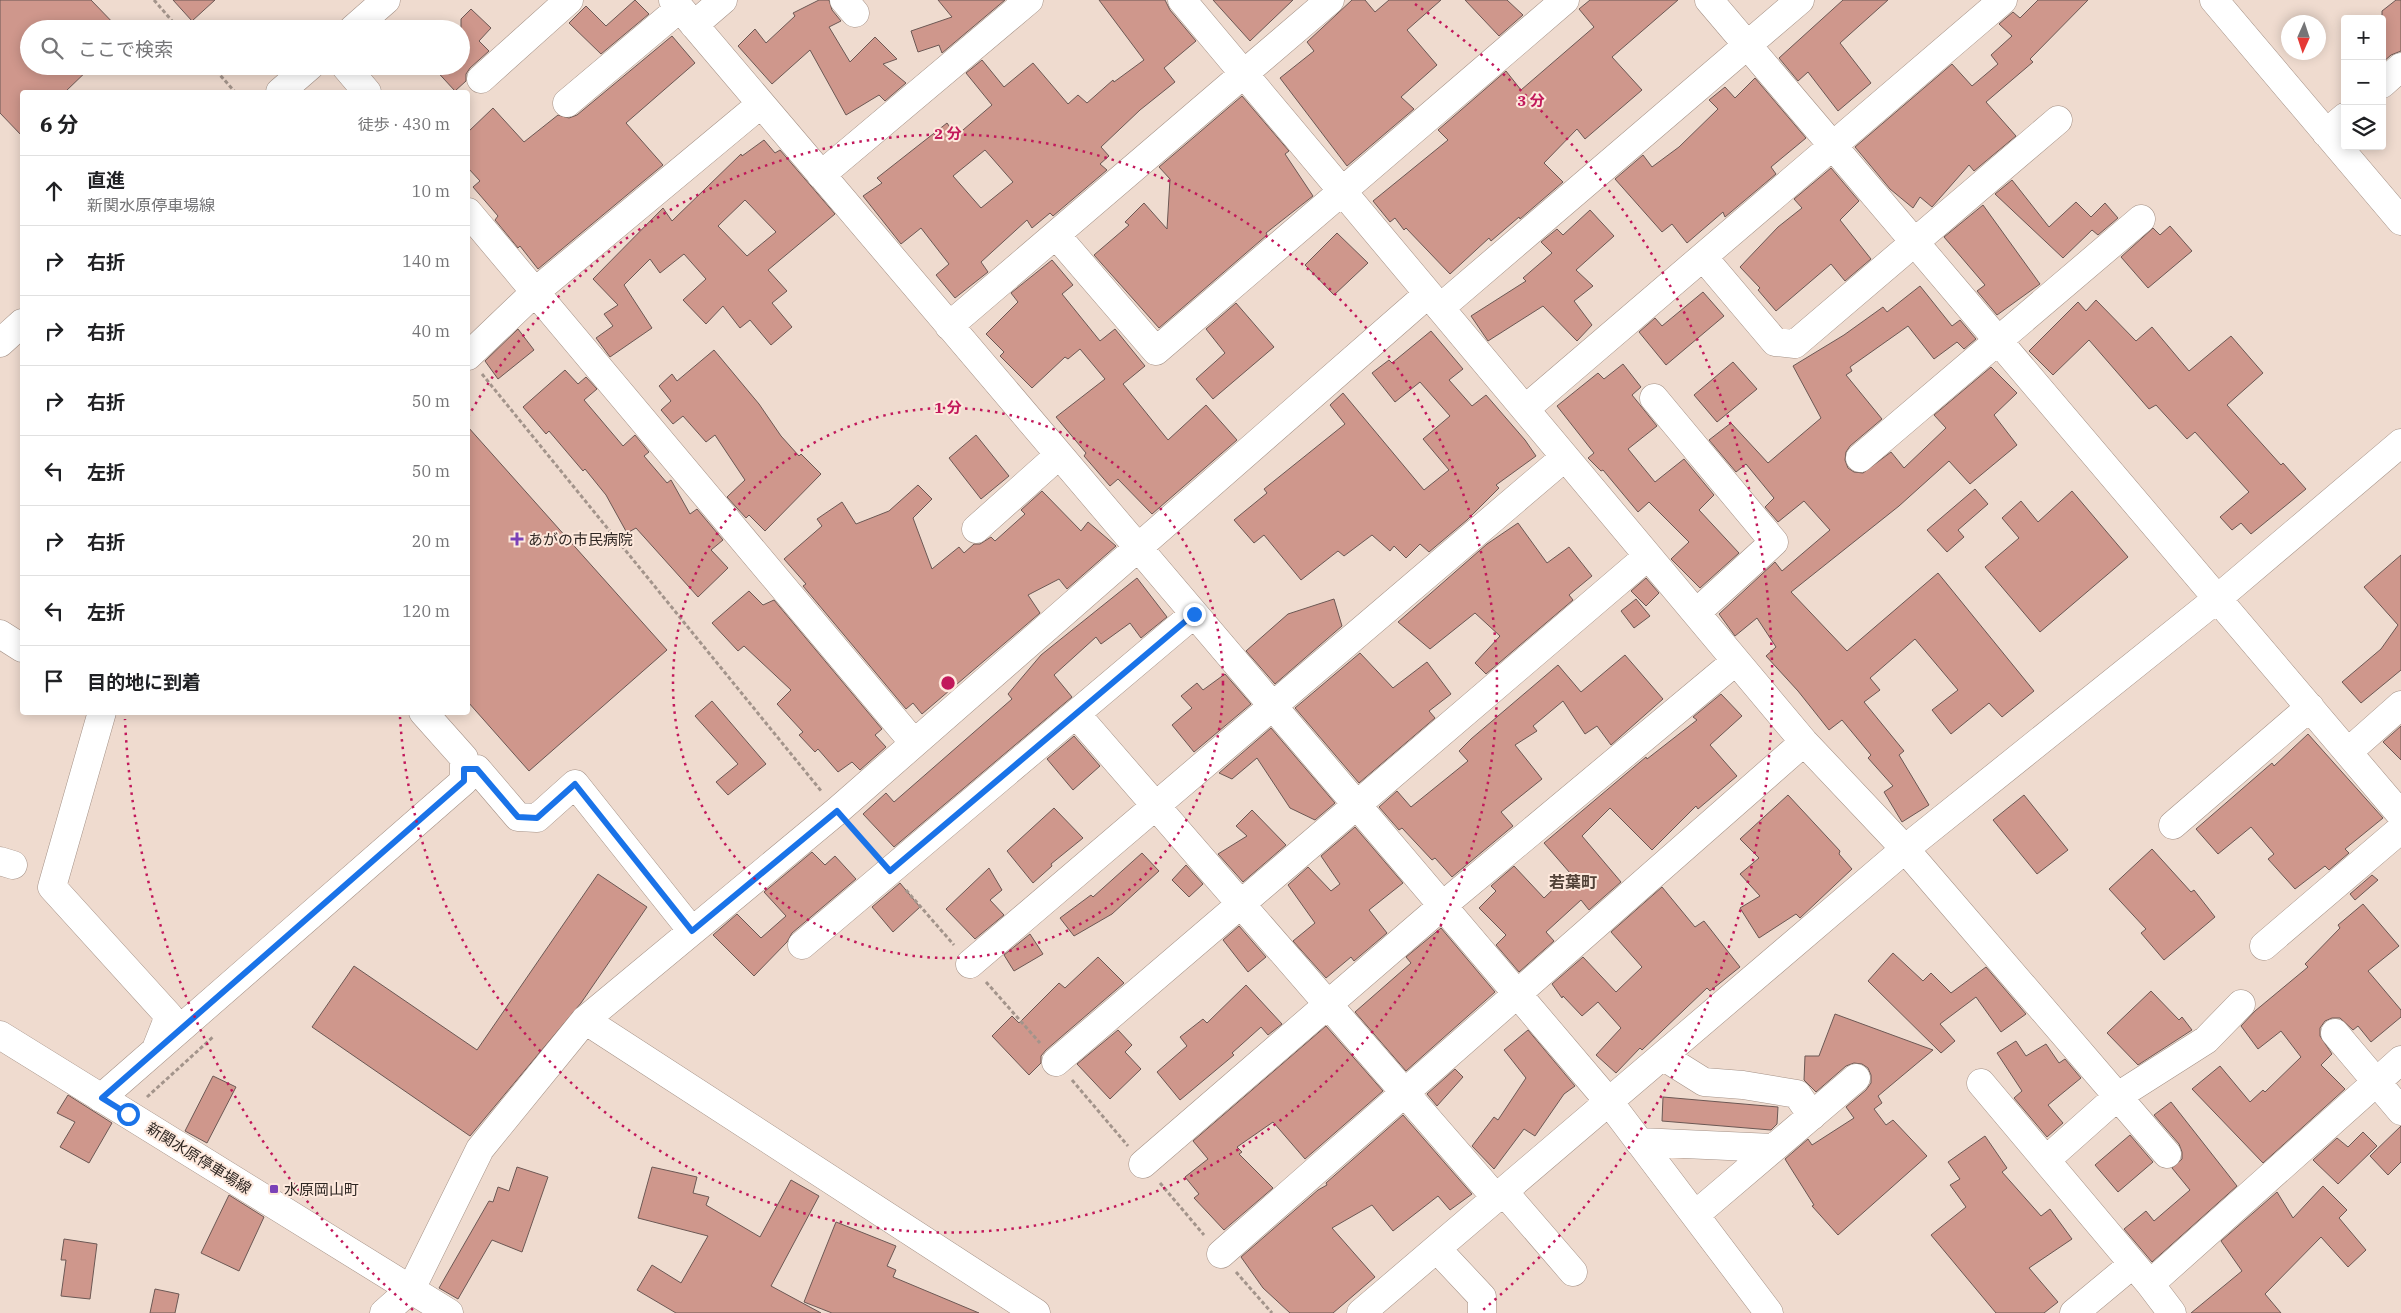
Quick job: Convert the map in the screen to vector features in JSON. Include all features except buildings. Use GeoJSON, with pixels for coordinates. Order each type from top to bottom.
{"type":"FeatureCollection","features":[{"type":"Feature","properties":{"kind":"street"},"geometry":{"type":"LineString","coordinates":[[363,20],[386,0]]}},
{"type":"Feature","properties":{"kind":"street"},"geometry":{"type":"LineString","coordinates":[[481,79],[570,0]]}},
{"type":"Feature","properties":{"kind":"street"},"geometry":{"type":"LineString","coordinates":[[567,103],[682,11],[723,0]]}},
{"type":"Feature","properties":{"kind":"street"},"geometry":{"type":"LineString","coordinates":[[821,175],[1029,0]]}},
{"type":"Feature","properties":{"kind":"street"},"geometry":{"type":"LineString","coordinates":[[1182,0],[1804,742],[1906,849],[2167,1154]]}},
{"type":"Feature","properties":{"kind":"street"},"geometry":{"type":"LineString","coordinates":[[949,326],[1330,0]]}},
{"type":"Feature","properties":{"kind":"street"},"geometry":{"type":"LineString","coordinates":[[1056,235],[1156,351],[1565,0]]}},
{"type":"Feature","properties":{"kind":"street"},"geometry":{"type":"LineString","coordinates":[[1709,0],[2401,815]]}},
{"type":"Feature","properties":{"kind":"street"},"geometry":{"type":"LineString","coordinates":[[384,1313],[411,1289],[480,1149],[585,1020],[837,811],[1138,548],[1434,301],[1800,0]]}},
{"type":"Feature","properties":{"kind":"street"},"geometry":{"type":"LineString","coordinates":[[1525,409],[2003,0]]}},
{"type":"Feature","properties":{"kind":"street"},"geometry":{"type":"LineString","coordinates":[[2214,0],[2336,125],[2401,222]]}},
{"type":"Feature","properties":{"kind":"street"},"geometry":{"type":"LineString","coordinates":[[682,11],[1610,1103],[1769,1313]]}},
{"type":"Feature","properties":{"kind":"street"},"geometry":{"type":"LineString","coordinates":[[2386,80],[2401,67]]}},
{"type":"Feature","properties":{"kind":"street"},"geometry":{"type":"LineString","coordinates":[[282,90],[300,75]]}},
{"type":"Feature","properties":{"kind":"street"},"geometry":{"type":"LineString","coordinates":[[353,75],[365,90]]}},
{"type":"Feature","properties":{"kind":"street"},"geometry":{"type":"LineString","coordinates":[[474,364],[535,292],[760,104]]}},
{"type":"Feature","properties":{"kind":"street"},"geometry":{"type":"LineString","coordinates":[[1703,257],[1775,342],[1795,344],[2058,120]]}},
{"type":"Feature","properties":{"kind":"street"},"geometry":{"type":"LineString","coordinates":[[470,214],[914,743]]}},
{"type":"Feature","properties":{"kind":"street"},"geometry":{"type":"LineString","coordinates":[[1860,458],[2141,219]]}},
{"type":"Feature","properties":{"kind":"street"},"geometry":{"type":"LineString","coordinates":[[0,344],[20,325]]}},
{"type":"Feature","properties":{"kind":"street"},"geometry":{"type":"LineString","coordinates":[[1654,398],[1774,542],[1696,613]]}},
{"type":"Feature","properties":{"kind":"street"},"geometry":{"type":"LineString","coordinates":[[1361,1313],[1610,1103],[1906,849],[2218,598],[2401,442]]}},
{"type":"Feature","properties":{"kind":"street"},"geometry":{"type":"LineString","coordinates":[[976,529],[1059,455]]}},
{"type":"Feature","properties":{"kind":"street"},"geometry":{"type":"LineString","coordinates":[[970,964],[1565,457]]}},
{"type":"Feature","properties":{"kind":"street"},"geometry":{"type":"LineString","coordinates":[[1056,1062],[1648,556]]}},
{"type":"Feature","properties":{"kind":"street"},"geometry":{"type":"LineString","coordinates":[[802,945],[1194,614]]}},
{"type":"Feature","properties":{"kind":"street"},"geometry":{"type":"LineString","coordinates":[[0,634],[20,647]]}},
{"type":"Feature","properties":{"kind":"street"},"geometry":{"type":"LineString","coordinates":[[1143,1164],[1442,906],[1736,661]]}},
{"type":"Feature","properties":{"kind":"street"},"geometry":{"type":"LineString","coordinates":[[2348,752],[2401,705]]}},
{"type":"Feature","properties":{"kind":"street"},"geometry":{"type":"LineString","coordinates":[[2173,826],[2310,708]]}},
{"type":"Feature","properties":{"kind":"street"},"geometry":{"type":"LineString","coordinates":[[1076,714],[1404,1092],[1573,1272]]}},
{"type":"Feature","properties":{"kind":"street"},"geometry":{"type":"LineString","coordinates":[[101,715],[52,887],[169,1016],[155,1050]]}},
{"type":"Feature","properties":{"kind":"street"},"geometry":{"type":"LineString","coordinates":[[102,1098],[464,781],[464,758],[426,715]]}},
{"type":"Feature","properties":{"kind":"street"},"geometry":{"type":"LineString","coordinates":[[1221,1254],[1804,742]]}},
{"type":"Feature","properties":{"kind":"street"},"geometry":{"type":"LineString","coordinates":[[464,769],[477,769],[518,817],[537,818],[575,784],[692,931]]}},
{"type":"Feature","properties":{"kind":"street"},"geometry":{"type":"LineString","coordinates":[[2264,946],[2401,829]]}},
{"type":"Feature","properties":{"kind":"street"},"geometry":{"type":"LineString","coordinates":[[2046,1160],[2118,1096],[2206,1040],[2241,1004]]}},
{"type":"Feature","properties":{"kind":"street"},"geometry":{"type":"LineString","coordinates":[[585,1020],[1036,1313]]}},
{"type":"Feature","properties":{"kind":"street"},"geometry":{"type":"LineString","coordinates":[[2335,1033],[2401,1111]]}},
{"type":"Feature","properties":{"kind":"street","name":"新関水原停車場線"},"geometry":{"type":"LineString","coordinates":[[0,1035],[448,1313]]}},
{"type":"Feature","properties":{"kind":"street"},"geometry":{"type":"LineString","coordinates":[[1664,1057],[1704,1082],[1743,1085],[1797,1094],[1812,1116]]}},
{"type":"Feature","properties":{"kind":"street"},"geometry":{"type":"LineString","coordinates":[[2150,1284],[2401,1060]]}},
{"type":"Feature","properties":{"kind":"street"},"geometry":{"type":"LineString","coordinates":[[1695,1216],[1856,1078]]}},
{"type":"Feature","properties":{"kind":"street"},"geometry":{"type":"LineString","coordinates":[[1981,1083],[2150,1284],[2172,1313]]}},
{"type":"Feature","properties":{"kind":"street"},"geometry":{"type":"LineString","coordinates":[[1639,1142],[1773,1148]]}},
{"type":"Feature","properties":{"kind":"street"},"geometry":{"type":"LineString","coordinates":[[1437,1249],[1482,1297],[1482,1313]]}},
{"type":"Feature","properties":{"kind":"street"},"geometry":{"type":"LineString","coordinates":[[2074,1313],[2133,1264]]}},
{"type":"Feature","properties":{"kind":"path"},"geometry":{"type":"LineString","coordinates":[[154,0],[171,20]]}},
{"type":"Feature","properties":{"kind":"path"},"geometry":{"type":"LineString","coordinates":[[220,75],[233,90]]}},
{"type":"Feature","properties":{"kind":"path"},"geometry":{"type":"LineString","coordinates":[[474,364],[837,811],[1272,1313]]}},
{"type":"Feature","properties":{"kind":"place","name":"あがの市民病院"},"geometry":{"type":"Point","coordinates":[517,539]}},
{"type":"Feature","properties":{"kind":"place","name":"水原岡山町"},"geometry":{"type":"Point","coordinates":[274,1189]}},
{"type":"Feature","properties":{"kind":"district","name":"若葉町"},"geometry":{"type":"Point","coordinates":[1573,882]}},
{"type":"Feature","properties":{"kind":"route"},"geometry":{"type":"LineString","coordinates":[[128,1114],[102,1098],[464,781],[464,769],[477,769],[518,817],[537,818],[575,784],[692,931],[837,811],[890,871],[1194,614]]}}]}
